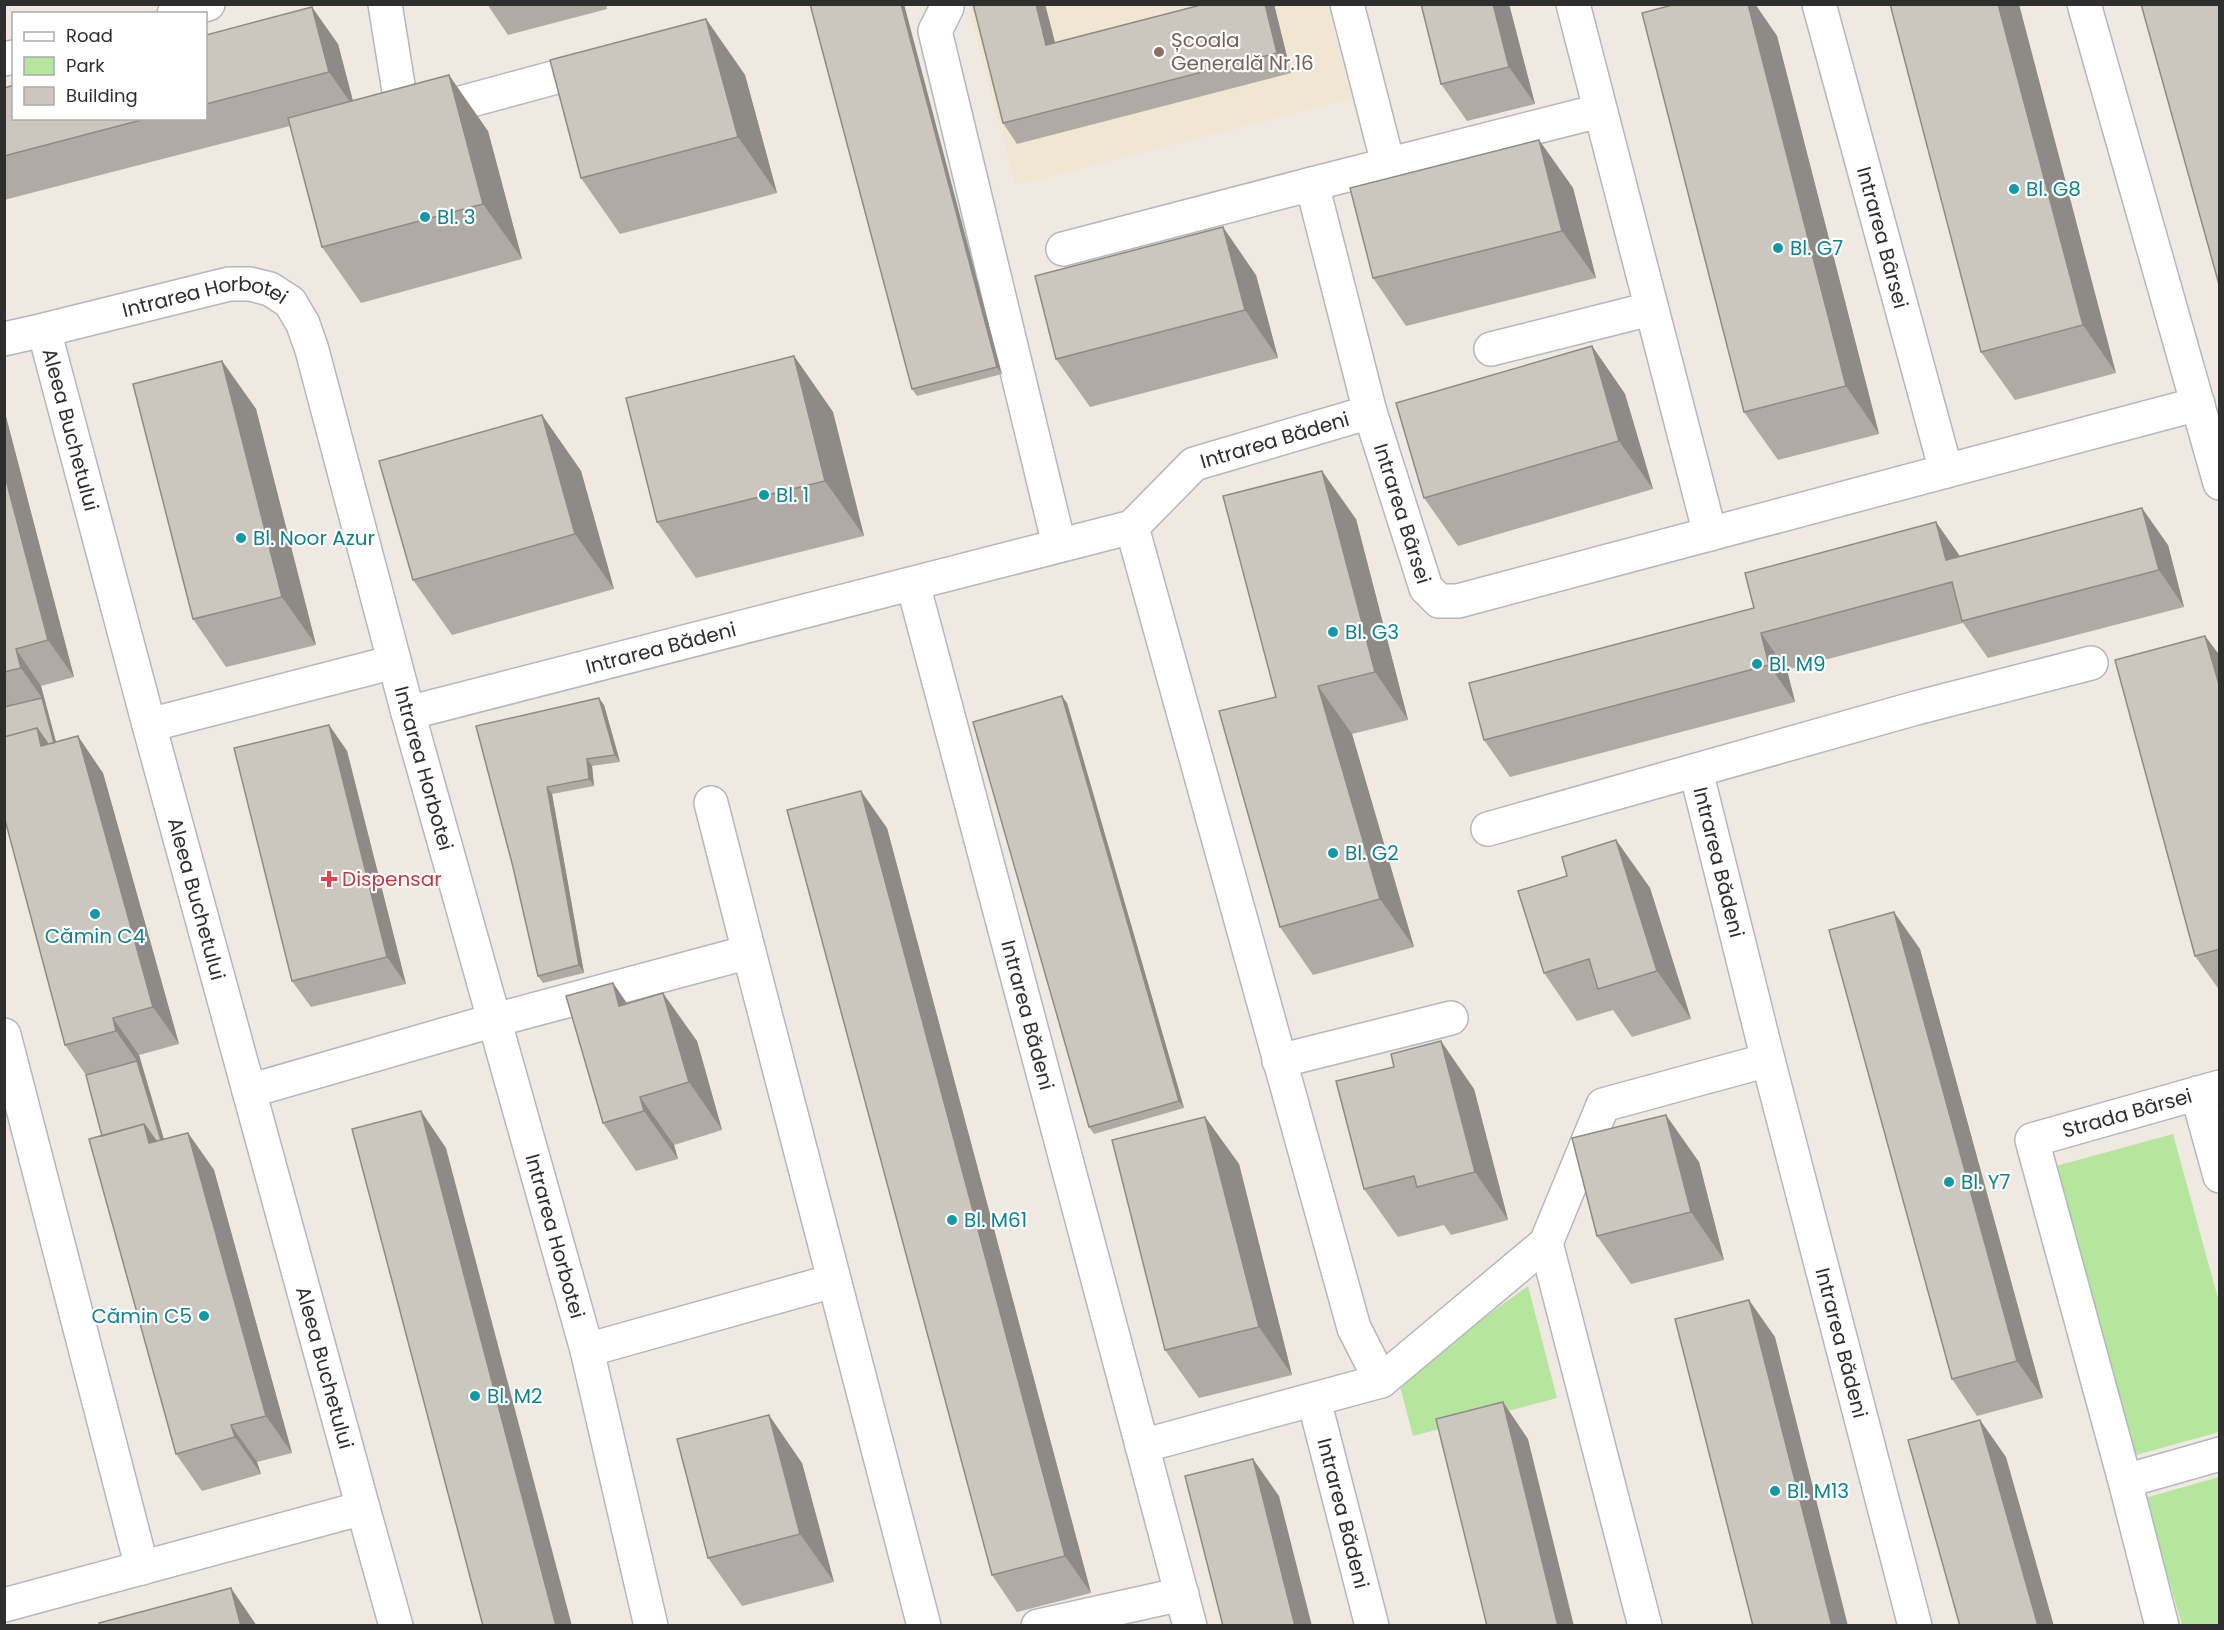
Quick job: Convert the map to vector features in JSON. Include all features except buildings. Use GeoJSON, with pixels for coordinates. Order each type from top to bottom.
{"type":"FeatureCollection","features":[{"type":"Feature","properties":{"kind":"street"},"geometry":{"type":"LineString","coordinates":[[181,12],[208,4]]}},
{"type":"Feature","properties":{"kind":"street"},"geometry":{"type":"LineString","coordinates":[[385,4],[399,91],[409,105],[442,108],[621,60]]}},
{"type":"Feature","properties":{"kind":"street"},"geometry":{"type":"LineString","coordinates":[[946,4],[947,7],[935,31],[1059,545]]}},
{"type":"Feature","properties":{"kind":"street"},"geometry":{"type":"LineString","coordinates":[[1347,4],[1388,165]]}},
{"type":"Feature","properties":{"kind":"street"},"geometry":{"type":"LineString","coordinates":[[1573,4],[1710,534]]}},
{"type":"Feature","properties":{"kind":"street","name":"Intrarea Bârsei"},"geometry":{"type":"LineString","coordinates":[[1820,4],[1946,471]]}},
{"type":"Feature","properties":{"kind":"street"},"geometry":{"type":"LineString","coordinates":[[2085,4],[2220,483]]}},
{"type":"Feature","properties":{"kind":"street"},"geometry":{"type":"LineString","coordinates":[[1063,249],[1599,111]]}},
{"type":"Feature","properties":{"kind":"street","name":"Intrarea Bârsei"},"geometry":{"type":"LineString","coordinates":[[1312,184],[1370,412],[1426,588],[1439,601],[1458,601],[2199,404]]}},
{"type":"Feature","properties":{"kind":"street","name":"Intrarea Horbotei"},"geometry":{"type":"LineString","coordinates":[[44,330],[229,284],[250,284],[270,289],[290,302],[303,324],[312,350],[408,713],[587,1350],[651,1626]]}},
{"type":"Feature","properties":{"kind":"street"},"geometry":{"type":"LineString","coordinates":[[1491,349],[1650,309]]}},
{"type":"Feature","properties":{"kind":"street","name":"Aleea Buchetului"},"geometry":{"type":"LineString","coordinates":[[4,339],[44,330],[149,725],[396,1626]]}},
{"type":"Feature","properties":{"kind":"street","name":"Intrarea Bădeni"},"geometry":{"type":"LineString","coordinates":[[408,713],[1132,527],[1194,464],[1370,412]]}},
{"type":"Feature","properties":{"kind":"street"},"geometry":{"type":"LineString","coordinates":[[1132,527],[1354,1328],[1381,1381]]}},
{"type":"Feature","properties":{"kind":"street","name":"Intrarea Bădeni"},"geometry":{"type":"LineString","coordinates":[[913,584],[1190,1626]]}},
{"type":"Feature","properties":{"kind":"street"},"geometry":{"type":"LineString","coordinates":[[149,725],[394,662]]}},
{"type":"Feature","properties":{"kind":"street"},"geometry":{"type":"LineString","coordinates":[[1488,828],[1916,708],[2091,663]]}},
{"type":"Feature","properties":{"kind":"street","name":"Intrarea Bădeni"},"geometry":{"type":"LineString","coordinates":[[1696,771],[1768,1060],[1915,1626]]}},
{"type":"Feature","properties":{"kind":"street"},"geometry":{"type":"LineString","coordinates":[[711,803],[924,1626]]}},
{"type":"Feature","properties":{"kind":"street"},"geometry":{"type":"LineString","coordinates":[[249,1091],[495,1020],[749,952]]}},
{"type":"Feature","properties":{"kind":"street"},"geometry":{"type":"LineString","coordinates":[[1279,1061],[1452,1018]]}},
{"type":"Feature","properties":{"kind":"street"},"geometry":{"type":"LineString","coordinates":[[4,1035],[142,1568]]}},
{"type":"Feature","properties":{"kind":"street"},"geometry":{"type":"LineString","coordinates":[[1142,1446],[1381,1381],[1546,1243],[1603,1105],[1768,1060]]}},
{"type":"Feature","properties":{"kind":"street"},"geometry":{"type":"LineString","coordinates":[[2208,1090],[2220,1176]]}},
{"type":"Feature","properties":{"kind":"street","name":"Strada Bârsei"},"geometry":{"type":"LineString","coordinates":[[2125,1481],[2032,1140],[2208,1090]]}},
{"type":"Feature","properties":{"kind":"street"},"geometry":{"type":"LineString","coordinates":[[1546,1243],[1645,1626]]}},
{"type":"Feature","properties":{"kind":"street"},"geometry":{"type":"LineString","coordinates":[[587,1350],[833,1281]]}},
{"type":"Feature","properties":{"kind":"street","name":"Intrarea Bădeni"},"geometry":{"type":"LineString","coordinates":[[1314,1400],[1372,1626]]}},
{"type":"Feature","properties":{"kind":"street"},"geometry":{"type":"LineString","coordinates":[[2162,1626],[2125,1481],[2220,1454]]}},
{"type":"Feature","properties":{"kind":"street"},"geometry":{"type":"LineString","coordinates":[[4,1605],[363,1508]]}},
{"type":"Feature","properties":{"kind":"street"},"geometry":{"type":"LineString","coordinates":[[1038,1626],[1182,1594]]}},
{"type":"Feature","properties":{"kind":"shaded area","name":"Școala Generală Nr.16"},"geometry":{"type":"Polygon","coordinates":[[[968,5],[1327,5],[1351,99],[1015,185],[968,5]]]}},
{"type":"Feature","properties":{"kind":"green space"},"geometry":{"type":"Polygon","coordinates":[[[2173,1134],[2219,1302],[2219,1432],[2136,1455],[2056,1166],[2173,1134]]]}},
{"type":"Feature","properties":{"kind":"green space"},"geometry":{"type":"Polygon","coordinates":[[[1528,1286],[1557,1398],[1413,1436],[1398,1379],[1528,1286]]]}},
{"type":"Feature","properties":{"kind":"green space"},"geometry":{"type":"Polygon","coordinates":[[[2219,1477],[2219,1625],[2182,1625],[2145,1498],[2219,1477]]]}},
{"type":"Feature","properties":{"kind":"place","name":"Școala Generală Nr.16"},"geometry":{"type":"Point","coordinates":[1159,52]}},
{"type":"Feature","properties":{"kind":"place","name":"Bl. G8"},"geometry":{"type":"Point","coordinates":[2014,189]}},
{"type":"Feature","properties":{"kind":"place","name":"Bl. 3"},"geometry":{"type":"Point","coordinates":[425,217]}},
{"type":"Feature","properties":{"kind":"place","name":"Bl. G7"},"geometry":{"type":"Point","coordinates":[1778,248]}},
{"type":"Feature","properties":{"kind":"place","name":"Bl. 1"},"geometry":{"type":"Point","coordinates":[764,495]}},
{"type":"Feature","properties":{"kind":"place","name":"Bl. Noor Azur"},"geometry":{"type":"Point","coordinates":[241,538]}},
{"type":"Feature","properties":{"kind":"place","name":"Bl. G3"},"geometry":{"type":"Point","coordinates":[1333,632]}},
{"type":"Feature","properties":{"kind":"place","name":"Bl. M9"},"geometry":{"type":"Point","coordinates":[1757,664]}},
{"type":"Feature","properties":{"kind":"place","name":"Bl. G2"},"geometry":{"type":"Point","coordinates":[1333,853]}},
{"type":"Feature","properties":{"kind":"place","name":"Dispensar"},"geometry":{"type":"Point","coordinates":[329,879]}},
{"type":"Feature","properties":{"kind":"place","name":"Cămin C4"},"geometry":{"type":"Point","coordinates":[95,914]}},
{"type":"Feature","properties":{"kind":"place","name":"Bl. Y7"},"geometry":{"type":"Point","coordinates":[1949,1182]}},
{"type":"Feature","properties":{"kind":"place","name":"Bl. M61"},"geometry":{"type":"Point","coordinates":[952,1220]}},
{"type":"Feature","properties":{"kind":"place","name":"Cămin C5"},"geometry":{"type":"Point","coordinates":[204,1316]}},
{"type":"Feature","properties":{"kind":"place","name":"Bl. M2"},"geometry":{"type":"Point","coordinates":[475,1396]}},
{"type":"Feature","properties":{"kind":"place","name":"Bl. M13"},"geometry":{"type":"Point","coordinates":[1775,1491]}}]}
